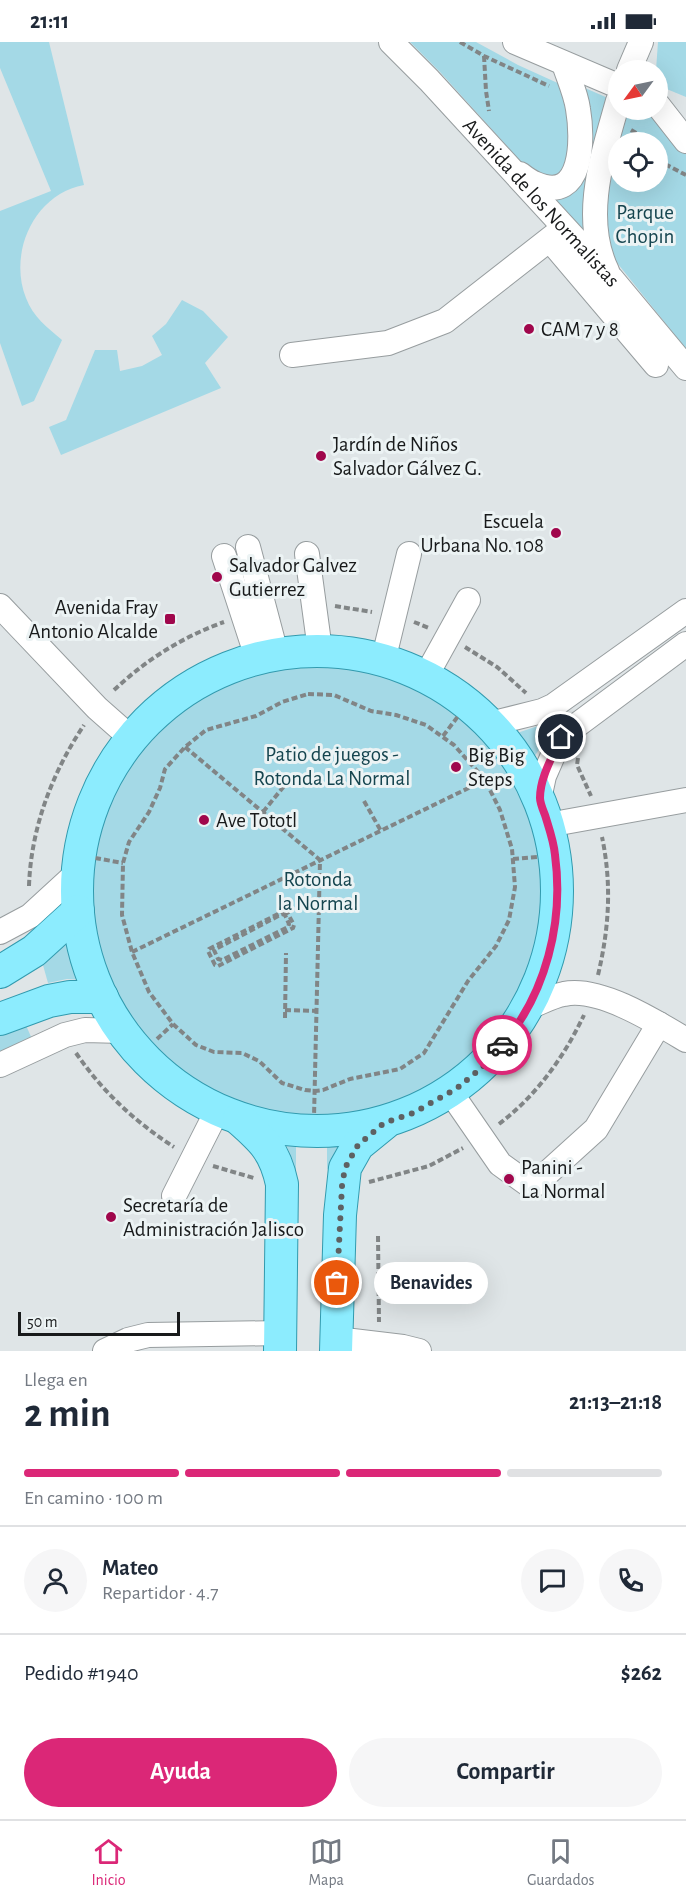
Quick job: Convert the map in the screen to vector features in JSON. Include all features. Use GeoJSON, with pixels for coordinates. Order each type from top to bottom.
{"type":"FeatureCollection","features":[{"type":"Feature","properties":{"kind":"main road"},"geometry":{"type":"LineString","coordinates":[[320,650],[373,657],[426,676],[468,704],[490,724],[519,760],[544,812],[555,855],[558,905],[551,949],[529,1007],[513,1032],[486,1064],[451,1093],[413,1113],[384,1123],[338,1131],[314,1132],[287,1130],[228,1114],[204,1103],[169,1080],[141,1054],[123,1031],[102,997],[86,954],[78,911],[86,865],[82,842],[93,803],[109,770],[131,738],[169,701],[214,673],[267,655],[320,650]]}},
{"type":"Feature","properties":{"kind":"main road"},"geometry":{"type":"LineString","coordinates":[[0,972],[34,951],[78,911]]}},
{"type":"Feature","properties":{"kind":"main road"},"geometry":{"type":"LineString","coordinates":[[0,1019],[49,1001],[70,997],[102,997]]}},
{"type":"Feature","properties":{"kind":"main road"},"geometry":{"type":"LineString","coordinates":[[228,1114],[264,1141],[278,1166],[282,1184],[280,1342]]}},
{"type":"Feature","properties":{"kind":"main road"},"geometry":{"type":"LineString","coordinates":[[336,1345],[340,1215],[345,1168],[358,1145],[384,1123]]}},
{"type":"Feature","properties":{"kind":"street","name":"Avenida de los Normalistas"},"geometry":{"type":"LineString","coordinates":[[391,42],[510,168],[557,234],[611,278],[686,368]]}},
{"type":"Feature","properties":{"kind":"street"},"geometry":{"type":"LineString","coordinates":[[515,42],[608,82]]}},
{"type":"Feature","properties":{"kind":"street"},"geometry":{"type":"LineString","coordinates":[[633,60],[641,42]]}},
{"type":"Feature","properties":{"kind":"street"},"geometry":{"type":"LineString","coordinates":[[510,168],[536,184],[549,187],[567,182],[575,173],[580,148],[578,109],[564,64]]}},
{"type":"Feature","properties":{"kind":"street"},"geometry":{"type":"LineString","coordinates":[[668,107],[686,113]]}},
{"type":"Feature","properties":{"kind":"street"},"geometry":{"type":"LineString","coordinates":[[668,117],[686,141]]}},
{"type":"Feature","properties":{"kind":"street"},"geometry":{"type":"LineString","coordinates":[[611,278],[602,259],[594,215],[603,158],[613,120]]}},
{"type":"Feature","properties":{"kind":"street"},"geometry":{"type":"LineString","coordinates":[[292,355],[388,343],[445,321],[557,234],[656,365]]}},
{"type":"Feature","properties":{"kind":"street"},"geometry":{"type":"LineString","coordinates":[[248,547],[267,655]]}},
{"type":"Feature","properties":{"kind":"street"},"geometry":{"type":"LineString","coordinates":[[307,554],[320,650]]}},
{"type":"Feature","properties":{"kind":"street"},"geometry":{"type":"LineString","coordinates":[[383,661],[409,554]]}},
{"type":"Feature","properties":{"kind":"street"},"geometry":{"type":"LineString","coordinates":[[224,556],[243,615],[267,655]]}},
{"type":"Feature","properties":{"kind":"street"},"geometry":{"type":"LineString","coordinates":[[426,676],[468,600]]}},
{"type":"Feature","properties":{"kind":"street"},"geometry":{"type":"LineString","coordinates":[[0,606],[97,708],[131,738]]}},
{"type":"Feature","properties":{"kind":"street"},"geometry":{"type":"LineString","coordinates":[[490,724],[553,706],[686,611]]}},
{"type":"Feature","properties":{"kind":"street"},"geometry":{"type":"LineString","coordinates":[[686,644],[561,737],[544,776],[544,812],[597,815],[686,800]]}},
{"type":"Feature","properties":{"kind":"street"},"geometry":{"type":"LineString","coordinates":[[0,932],[30,916],[86,865]]}},
{"type":"Feature","properties":{"kind":"street"},"geometry":{"type":"LineString","coordinates":[[529,1007],[565,993],[592,994],[659,1024],[686,1040]]}},
{"type":"Feature","properties":{"kind":"street"},"geometry":{"type":"LineString","coordinates":[[451,1093],[500,1164],[532,1187],[596,1129],[659,1024]]}},
{"type":"Feature","properties":{"kind":"street"},"geometry":{"type":"LineString","coordinates":[[0,1065],[65,1035],[86,1030],[123,1031]]}},
{"type":"Feature","properties":{"kind":"street"},"geometry":{"type":"LineString","coordinates":[[174,1196],[194,1157],[228,1114]]}},
{"type":"Feature","properties":{"kind":"street"},"geometry":{"type":"LineString","coordinates":[[105,1351],[128,1340],[148,1335],[280,1342]]}},
{"type":"Feature","properties":{"kind":"street"},"geometry":{"type":"LineString","coordinates":[[336,1345],[380,1344],[419,1351]]}},
{"type":"Feature","properties":{"kind":"path"},"geometry":{"type":"LineString","coordinates":[[460,42],[484,56],[557,89]]}},
{"type":"Feature","properties":{"kind":"path"},"geometry":{"type":"LineString","coordinates":[[484,56],[487,101],[489,111],[494,118]]}},
{"type":"Feature","properties":{"kind":"path"},"geometry":{"type":"LineString","coordinates":[[668,166],[686,175]]}},
{"type":"Feature","properties":{"kind":"path"},"geometry":{"type":"LineString","coordinates":[[114,690],[131,674],[165,649],[201,630],[243,615]]}},
{"type":"Feature","properties":{"kind":"path"},"geometry":{"type":"LineString","coordinates":[[308,694],[334,695],[371,711],[396,715],[426,725],[454,745],[485,780],[500,810],[512,849],[515,887],[509,920],[496,946],[468,981],[424,1053],[400,1069],[361,1076],[323,1090],[305,1090],[282,1083],[259,1061],[243,1053],[214,1052],[196,1045],[173,1024],[149,992],[132,952],[122,915],[123,863],[129,842],[149,812],[160,788],[165,769],[184,747],[206,730],[256,716],[282,702],[308,694]]}},
{"type":"Feature","properties":{"kind":"path"},"geometry":{"type":"LineString","coordinates":[[443,736],[459,715]]}},
{"type":"Feature","properties":{"kind":"path"},"geometry":{"type":"LineString","coordinates":[[29,894],[33,844],[47,792],[70,745],[87,720]]}},
{"type":"Feature","properties":{"kind":"path"},"geometry":{"type":"LineString","coordinates":[[184,747],[320,860]]}},
{"type":"Feature","properties":{"kind":"path"},"geometry":{"type":"LineString","coordinates":[[577,765],[597,815],[606,858],[609,901],[606,941],[597,982]]}},
{"type":"Feature","properties":{"kind":"path"},"geometry":{"type":"LineString","coordinates":[[262,812],[289,780]]}},
{"type":"Feature","properties":{"kind":"path"},"geometry":{"type":"LineString","coordinates":[[132,952],[485,780]]}},
{"type":"Feature","properties":{"kind":"path"},"geometry":{"type":"LineString","coordinates":[[364,801],[381,831]]}},
{"type":"Feature","properties":{"kind":"path"},"geometry":{"type":"LineString","coordinates":[[513,859],[537,857]]}},
{"type":"Feature","properties":{"kind":"path"},"geometry":{"type":"LineString","coordinates":[[314,1117],[320,860]]}},
{"type":"Feature","properties":{"kind":"path"},"geometry":{"type":"LineString","coordinates":[[86,865],[123,863]]}},
{"type":"Feature","properties":{"kind":"path"},"geometry":{"type":"LineString","coordinates":[[281,912],[287,912],[293,927],[222,962],[215,965],[209,949],[281,912]]}},
{"type":"Feature","properties":{"kind":"path"},"geometry":{"type":"LineString","coordinates":[[285,1018],[286,953]]}},
{"type":"Feature","properties":{"kind":"path"},"geometry":{"type":"LineString","coordinates":[[285,1010],[317,1011]]}},
{"type":"Feature","properties":{"kind":"path"},"geometry":{"type":"LineString","coordinates":[[157,1039],[173,1024]]}},
{"type":"Feature","properties":{"kind":"path"},"geometry":{"type":"LineString","coordinates":[[71,1045],[89,1072],[116,1103],[147,1129],[177,1149],[210,1165],[254,1178]]}},
{"type":"Feature","properties":{"kind":"path"},"geometry":{"type":"LineString","coordinates":[[378,1236],[380,1344]]}},
{"type":"Feature","properties":{"kind":"green space"},"geometry":{"type":"Polygon","coordinates":[[[0,42],[49,42],[84,185],[66,191],[51,200],[39,213],[23,245],[20,263],[21,281],[26,298],[37,316],[62,340],[34,401],[22,406],[0,343],[0,211],[51,191],[0,68],[0,42]]]}},
{"type":"Feature","properties":{"kind":"green space"},"geometry":{"type":"Polygon","coordinates":[[[410,42],[476,42],[562,85],[572,120],[571,162],[558,179],[532,174],[410,42]]]}},
{"type":"Feature","properties":{"kind":"green space"},"geometry":{"type":"Polygon","coordinates":[[[658,42],[686,42],[686,97],[668,90],[668,60],[657,60],[658,42]]]}},
{"type":"Feature","properties":{"kind":"green space"},"geometry":{"type":"Polygon","coordinates":[[[578,85],[608,98],[597,150],[587,148],[578,85]]]}},
{"type":"Feature","properties":{"kind":"green space","name":"Parque Chopin"},"geometry":{"type":"Polygon","coordinates":[[[619,120],[662,120],[686,130],[686,349],[606,246],[603,206],[608,179],[608,192],[668,192],[668,132],[617,132],[619,120]]]}},
{"type":"Feature","properties":{"kind":"green space"},"geometry":{"type":"Polygon","coordinates":[[[596,160],[589,232],[581,236],[547,196],[583,173],[596,160]]]}},
{"type":"Feature","properties":{"kind":"green space"},"geometry":{"type":"Polygon","coordinates":[[[182,300],[203,311],[228,337],[205,363],[221,388],[61,455],[49,427],[66,420],[95,350],[117,350],[120,371],[142,366],[162,355],[152,336],[166,324],[182,300]]]}},
{"type":"Feature","properties":{"kind":"green space","name":"Rotonda la Normal"},"geometry":{"type":"Polygon","coordinates":[[[318,665],[362,670],[404,682],[443,703],[478,731],[506,766],[527,805],[539,847],[544,891],[539,935],[527,977],[506,1016],[478,1051],[443,1079],[404,1100],[362,1112],[318,1117],[274,1112],[232,1100],[193,1079],[158,1051],[130,1016],[109,977],[97,935],[92,891],[97,847],[109,805],[130,766],[158,731],[193,703],[232,682],[274,670],[318,665]]]}},
{"type":"Feature","properties":{"kind":"green space"},"geometry":{"type":"Polygon","coordinates":[[[544,724],[550,732],[531,762],[511,735],[544,724]]]}},
{"type":"Feature","properties":{"kind":"green space"},"geometry":{"type":"Polygon","coordinates":[[[71,935],[84,980],[67,979],[48,983],[41,958],[71,935]]]}},
{"type":"Feature","properties":{"kind":"green space"},"geometry":{"type":"Polygon","coordinates":[[[25,1023],[32,1039],[0,1054],[0,1034],[25,1023]]]}},
{"type":"Feature","properties":{"kind":"green space"},"geometry":{"type":"Polygon","coordinates":[[[283,1135],[296,1136],[296,1173],[283,1135]]]}},
{"type":"Feature","properties":{"kind":"green space"},"geometry":{"type":"Polygon","coordinates":[[[340,1136],[342,1141],[327,1170],[327,1137],[340,1136]]]}},
{"type":"Feature","properties":{"kind":"way so far"},"geometry":{"type":"LineString","coordinates":[[337,1283],[342,1186],[345,1168],[358,1145],[384,1123],[428,1106],[456,1089],[486,1064],[502,1045]]}},
{"type":"Feature","properties":{"kind":"place","name":"CAM 7 y 8"},"geometry":{"type":"Point","coordinates":[529,329]}},
{"type":"Feature","properties":{"kind":"place","name":"Jardín de Niños Salvador Gálvez G."},"geometry":{"type":"Point","coordinates":[321,456]}},
{"type":"Feature","properties":{"kind":"place","name":"Escuela Urbana No. 108"},"geometry":{"type":"Point","coordinates":[556,533]}},
{"type":"Feature","properties":{"kind":"place","name":"Salvador Galvez Gutierrez"},"geometry":{"type":"Point","coordinates":[217,577]}},
{"type":"Feature","properties":{"kind":"place","name":"Avenida Fray Antonio Alcalde"},"geometry":{"type":"Point","coordinates":[170,619]}},
{"type":"Feature","properties":{"kind":"place","name":"Big Big Steps"},"geometry":{"type":"Point","coordinates":[456,767]}},
{"type":"Feature","properties":{"kind":"place","name":"Ave Tototl"},"geometry":{"type":"Point","coordinates":[204,820]}},
{"type":"Feature","properties":{"kind":"place","name":"Panini - La Normal"},"geometry":{"type":"Point","coordinates":[509,1179]}},
{"type":"Feature","properties":{"kind":"place","name":"Secretaría de Administración Jalisco"},"geometry":{"type":"Point","coordinates":[111,1217]}},
{"type":"Feature","properties":{"kind":"place","name":"Benavides"},"geometry":{"type":"Point","coordinates":[337,1283]}},
{"type":"Feature","properties":{"kind":"route"},"geometry":{"type":"LineString","coordinates":[[502,1045],[522,1020],[529,1007],[551,949],[558,905],[555,855],[539,799],[544,776],[561,737]]}},
{"type":"Feature","properties":{"kind":"park label","name":"Patio de juegos - Rotonda La Normal"},"geometry":{"type":"Point","coordinates":[332,766]}}]}
